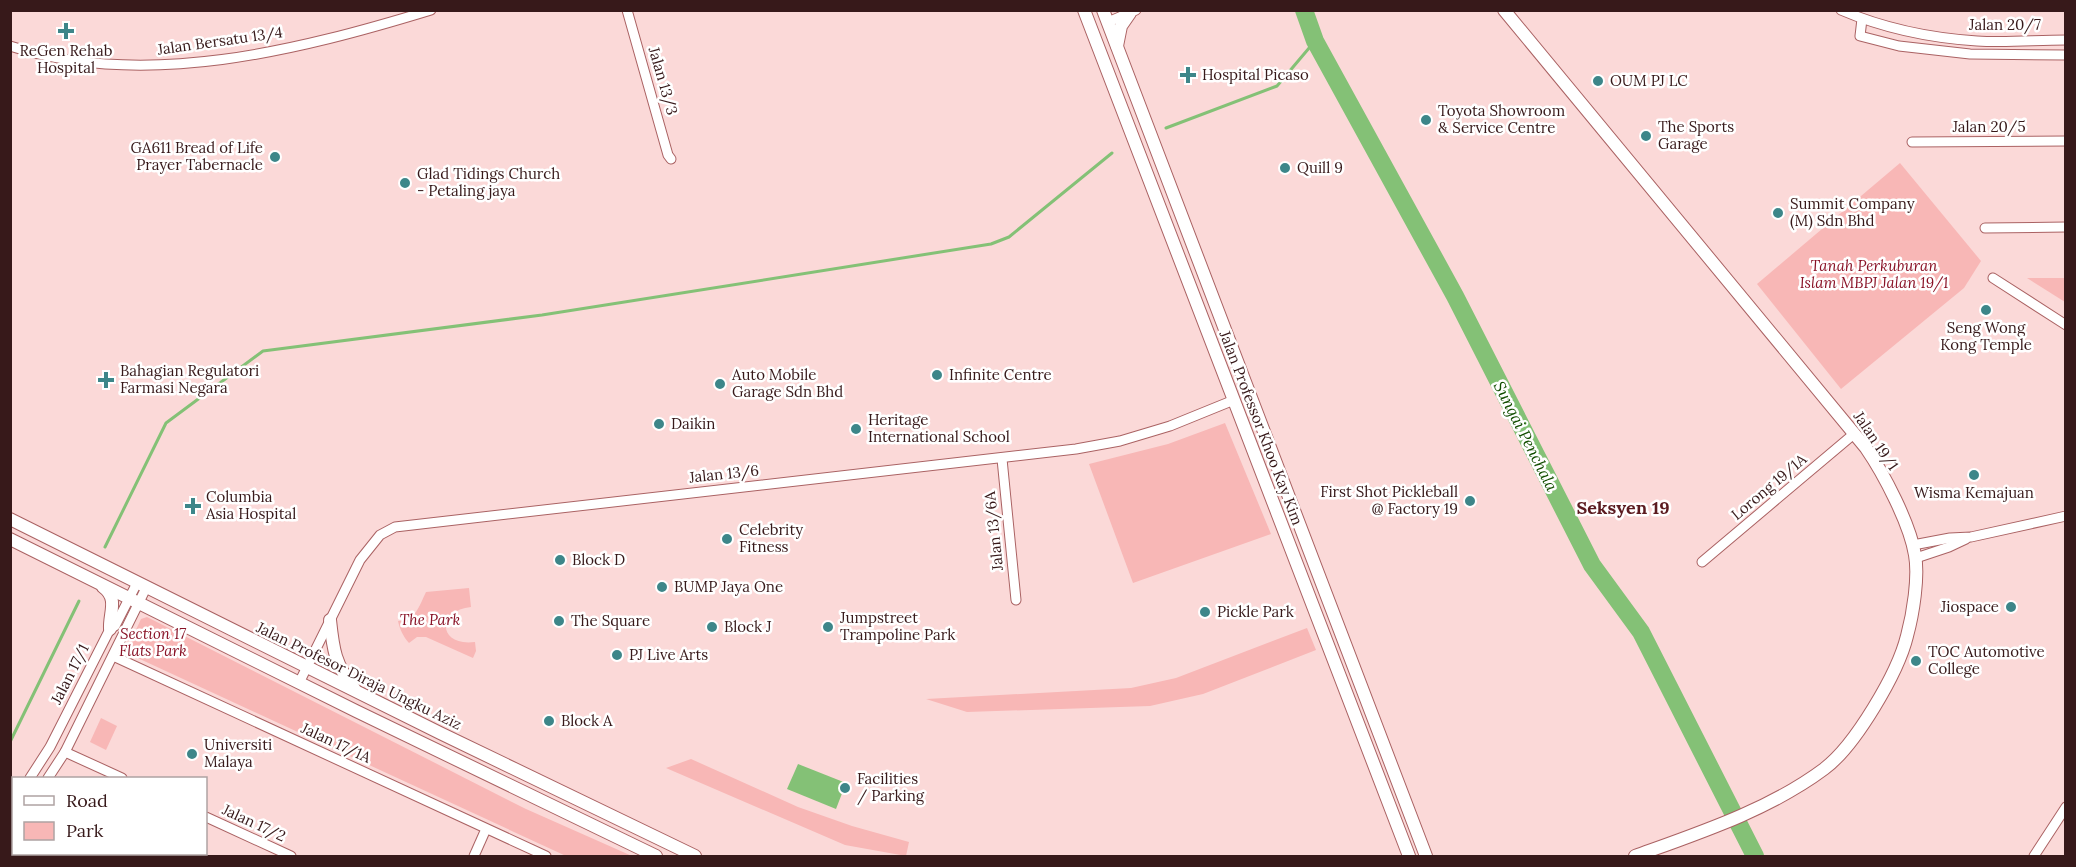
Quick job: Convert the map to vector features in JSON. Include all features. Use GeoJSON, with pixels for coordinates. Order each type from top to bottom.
{"type":"FeatureCollection","features":[{"type":"Feature","properties":{"kind":"main road","name":"Jalan Professor Khoo Kay Kim"},"geometry":{"type":"LineString","coordinates":[[1084,10],[1408,856]]}},
{"type":"Feature","properties":{"kind":"main road","name":"Jalan 19/1"},"geometry":{"type":"LineString","coordinates":[[1504,10],[1855,433],[1880,468],[1914,552],[1914,594],[1907,637],[1877,703],[1847,746],[1826,767],[1781,796],[1755,809],[1635,856]]}},
{"type":"Feature","properties":{"kind":"main road"},"geometry":{"type":"LineString","coordinates":[[1117,47],[1120,26],[1133,12]]}},
{"type":"Feature","properties":{"kind":"main road","name":"Jalan Professor Khoo Kay Kim"},"geometry":{"type":"LineString","coordinates":[[1101,14],[1117,47],[1427,854]]}},
{"type":"Feature","properties":{"kind":"main road"},"geometry":{"type":"LineString","coordinates":[[1101,14],[1104,62]]}},
{"type":"Feature","properties":{"kind":"main road","name":"Jalan Profesor Diraja Ungku Aziz"},"geometry":{"type":"LineString","coordinates":[[10,519],[357,692],[695,856]]}},
{"type":"Feature","properties":{"kind":"main road"},"geometry":{"type":"LineString","coordinates":[[10,539],[299,683],[656,856]]}},
{"type":"Feature","properties":{"kind":"main road"},"geometry":{"type":"LineString","coordinates":[[97,582],[109,591],[114,606],[110,629]]}},
{"type":"Feature","properties":{"kind":"main road"},"geometry":{"type":"LineString","coordinates":[[330,620],[332,644],[339,667],[357,692]]}},
{"type":"Feature","properties":{"kind":"street","name":"Jalan Bersatu 13/4"},"geometry":{"type":"LineString","coordinates":[[10,46],[54,58],[100,64],[139,66],[184,64],[260,53],[320,40],[431,10]]}},
{"type":"Feature","properties":{"kind":"street","name":"Jalan 13/3"},"geometry":{"type":"LineString","coordinates":[[627,10],[671,159]]}},
{"type":"Feature","properties":{"kind":"street","name":"Jalan 20/7"},"geometry":{"type":"LineString","coordinates":[[1841,10],[1862,19],[1923,34],[1978,41],[2066,40]]}},
{"type":"Feature","properties":{"kind":"street"},"geometry":{"type":"LineString","coordinates":[[1101,14],[1133,12]]}},
{"type":"Feature","properties":{"kind":"street","name":"Jalan 20/7"},"geometry":{"type":"LineString","coordinates":[[1862,19],[1860,36],[1899,46],[1971,54],[2066,54]]}},
{"type":"Feature","properties":{"kind":"street","name":"Jalan 20/5"},"geometry":{"type":"LineString","coordinates":[[1912,142],[2066,141]]}},
{"type":"Feature","properties":{"kind":"street"},"geometry":{"type":"LineString","coordinates":[[1985,228],[2066,227]]}},
{"type":"Feature","properties":{"kind":"street"},"geometry":{"type":"LineString","coordinates":[[1993,278],[2066,325]]}},
{"type":"Feature","properties":{"kind":"street","name":"Jalan 13/6"},"geometry":{"type":"LineString","coordinates":[[299,683],[360,560],[380,535],[395,527],[1076,449],[1119,441],[1170,426],[1234,400]]}},
{"type":"Feature","properties":{"kind":"street","name":"Lorong 19/1A"},"geometry":{"type":"LineString","coordinates":[[1702,562],[1855,433]]}},
{"type":"Feature","properties":{"kind":"street","name":"Jalan 13/6A"},"geometry":{"type":"LineString","coordinates":[[1002,459],[1016,600]]}},
{"type":"Feature","properties":{"kind":"street"},"geometry":{"type":"LineString","coordinates":[[1914,552],[1950,538],[1971,537],[2066,516]]}},
{"type":"Feature","properties":{"kind":"street","name":"Jalan 17/1"},"geometry":{"type":"LineString","coordinates":[[49,777],[65,752],[113,656],[141,585]]}},
{"type":"Feature","properties":{"kind":"street","name":"Jalan 17/1"},"geometry":{"type":"LineString","coordinates":[[31,777],[50,747],[110,629],[115,626],[134,600]]}},
{"type":"Feature","properties":{"kind":"street","name":"Jalan 17/1A"},"geometry":{"type":"LineString","coordinates":[[113,656],[546,856]]}},
{"type":"Feature","properties":{"kind":"street"},"geometry":{"type":"LineString","coordinates":[[65,752],[120,777]]}},
{"type":"Feature","properties":{"kind":"street"},"geometry":{"type":"LineString","coordinates":[[2036,856],[2066,807]]}},
{"type":"Feature","properties":{"kind":"street","name":"Jalan 17/2"},"geometry":{"type":"LineString","coordinates":[[207,817],[291,856]]}},
{"type":"Feature","properties":{"kind":"street"},"geometry":{"type":"LineString","coordinates":[[474,856],[486,829]]}},
{"type":"Feature","properties":{"kind":"green space","name":"Tanah Perkuburan Islam MBPJ Jalan 19/1"},"geometry":{"type":"Polygon","coordinates":[[[1900,163],[1981,261],[1964,288],[1841,389],[1757,284],[1900,163]]]}},
{"type":"Feature","properties":{"kind":"green space"},"geometry":{"type":"Polygon","coordinates":[[[2027,278],[2065,278],[2065,302],[2027,278]]]}},
{"type":"Feature","properties":{"kind":"green space"},"geometry":{"type":"Polygon","coordinates":[[[1225,423],[1271,534],[1133,583],[1089,464],[1168,444],[1225,423]]]}},
{"type":"Feature","properties":{"kind":"green space","name":"The Park"},"geometry":{"type":"Polygon","coordinates":[[[469,588],[471,607],[451,615],[446,628],[448,634],[454,639],[475,642],[476,651],[473,658],[426,637],[417,637],[409,643],[398,621],[413,616],[426,592],[469,588]]]}},
{"type":"Feature","properties":{"kind":"green space","name":"Section 17 Flats Park"},"geometry":{"type":"Polygon","coordinates":[[[147,617],[526,809],[632,856],[566,856],[129,654],[127,649],[141,619],[147,617]]]}},
{"type":"Feature","properties":{"kind":"green space"},"geometry":{"type":"Polygon","coordinates":[[[1307,628],[1316,650],[1203,694],[1150,706],[967,712],[926,699],[1131,688],[1176,678],[1307,628]]]}},
{"type":"Feature","properties":{"kind":"green space"},"geometry":{"type":"Polygon","coordinates":[[[101,718],[117,726],[106,750],[90,742],[101,718]]]}},
{"type":"Feature","properties":{"kind":"green space"},"geometry":{"type":"Polygon","coordinates":[[[691,759],[798,807],[852,826],[909,842],[906,856],[845,845],[666,768],[691,759]]]}},
{"type":"Feature","properties":{"kind":"shaded area"},"geometry":{"type":"Polygon","coordinates":[[[798,764],[846,783],[836,809],[787,789],[798,764]]]}},
{"type":"Feature","properties":{"kind":"waterway","name":"Sungai Penchala"},"geometry":{"type":"LineString","coordinates":[[1304,10],[1315,41],[1455,296],[1592,565],[1641,632],[1755,856]]}},
{"type":"Feature","properties":{"kind":"waterway"},"geometry":{"type":"LineString","coordinates":[[1166,128],[1277,86],[1315,41]]}},
{"type":"Feature","properties":{"kind":"waterway"},"geometry":{"type":"LineString","coordinates":[[105,547],[166,423],[263,351],[542,315],[991,244],[1009,237],[1112,153]]}},
{"type":"Feature","properties":{"kind":"waterway"},"geometry":{"type":"LineString","coordinates":[[10,742],[79,601]]}},
{"type":"Feature","properties":{"kind":"place","name":"ReGen Rehab Hospital"},"geometry":{"type":"Point","coordinates":[66,31]}},
{"type":"Feature","properties":{"kind":"place","name":"Hospital Picaso"},"geometry":{"type":"Point","coordinates":[1188,75]}},
{"type":"Feature","properties":{"kind":"place","name":"OUM PJ LC"},"geometry":{"type":"Point","coordinates":[1598,81]}},
{"type":"Feature","properties":{"kind":"place","name":"Toyota Showroom & Service Centre"},"geometry":{"type":"Point","coordinates":[1426,120]}},
{"type":"Feature","properties":{"kind":"place","name":"The Sports Garage"},"geometry":{"type":"Point","coordinates":[1646,136]}},
{"type":"Feature","properties":{"kind":"place","name":"GA611 Bread of Life Prayer Tabernacle"},"geometry":{"type":"Point","coordinates":[275,157]}},
{"type":"Feature","properties":{"kind":"place","name":"Quill 9"},"geometry":{"type":"Point","coordinates":[1285,168]}},
{"type":"Feature","properties":{"kind":"place","name":"Glad Tidings Church - Petaling jaya"},"geometry":{"type":"Point","coordinates":[405,183]}},
{"type":"Feature","properties":{"kind":"place","name":"Summit Company (M) Sdn Bhd"},"geometry":{"type":"Point","coordinates":[1778,213]}},
{"type":"Feature","properties":{"kind":"place","name":"Seng Wong Kong Temple"},"geometry":{"type":"Point","coordinates":[1986,310]}},
{"type":"Feature","properties":{"kind":"place","name":"Infinite Centre"},"geometry":{"type":"Point","coordinates":[937,375]}},
{"type":"Feature","properties":{"kind":"place","name":"Bahagian Regulatori Farmasi Negara"},"geometry":{"type":"Point","coordinates":[106,380]}},
{"type":"Feature","properties":{"kind":"place","name":"Auto Mobile Garage Sdn Bhd"},"geometry":{"type":"Point","coordinates":[720,384]}},
{"type":"Feature","properties":{"kind":"place","name":"Daikin"},"geometry":{"type":"Point","coordinates":[659,424]}},
{"type":"Feature","properties":{"kind":"place","name":"Heritage International School"},"geometry":{"type":"Point","coordinates":[856,429]}},
{"type":"Feature","properties":{"kind":"place","name":"Wisma Kemajuan"},"geometry":{"type":"Point","coordinates":[1974,475]}},
{"type":"Feature","properties":{"kind":"place","name":"First Shot Pickleball @ Factory 19"},"geometry":{"type":"Point","coordinates":[1470,501]}},
{"type":"Feature","properties":{"kind":"place","name":"Columbia Asia Hospital"},"geometry":{"type":"Point","coordinates":[193,506]}},
{"type":"Feature","properties":{"kind":"place","name":"Celebrity Fitness"},"geometry":{"type":"Point","coordinates":[727,539]}},
{"type":"Feature","properties":{"kind":"place","name":"Block D"},"geometry":{"type":"Point","coordinates":[560,560]}},
{"type":"Feature","properties":{"kind":"place","name":"BUMP Jaya One"},"geometry":{"type":"Point","coordinates":[662,587]}},
{"type":"Feature","properties":{"kind":"place","name":"Jiospace"},"geometry":{"type":"Point","coordinates":[2011,607]}},
{"type":"Feature","properties":{"kind":"place","name":"Pickle Park"},"geometry":{"type":"Point","coordinates":[1205,612]}},
{"type":"Feature","properties":{"kind":"place","name":"The Square"},"geometry":{"type":"Point","coordinates":[559,621]}},
{"type":"Feature","properties":{"kind":"place","name":"Block J"},"geometry":{"type":"Point","coordinates":[712,627]}},
{"type":"Feature","properties":{"kind":"place","name":"Jumpstreet Trampoline Park"},"geometry":{"type":"Point","coordinates":[828,627]}},
{"type":"Feature","properties":{"kind":"place","name":"PJ Live Arts"},"geometry":{"type":"Point","coordinates":[617,655]}},
{"type":"Feature","properties":{"kind":"place","name":"TOC Automotive College"},"geometry":{"type":"Point","coordinates":[1916,661]}},
{"type":"Feature","properties":{"kind":"place","name":"Block A"},"geometry":{"type":"Point","coordinates":[549,721]}},
{"type":"Feature","properties":{"kind":"place","name":"Universiti Malaya"},"geometry":{"type":"Point","coordinates":[192,754]}},
{"type":"Feature","properties":{"kind":"place","name":"Facilities / Parking"},"geometry":{"type":"Point","coordinates":[845,788]}},
{"type":"Feature","properties":{"kind":"district","name":"Seksyen 19"},"geometry":{"type":"Point","coordinates":[1623,508]}}]}
